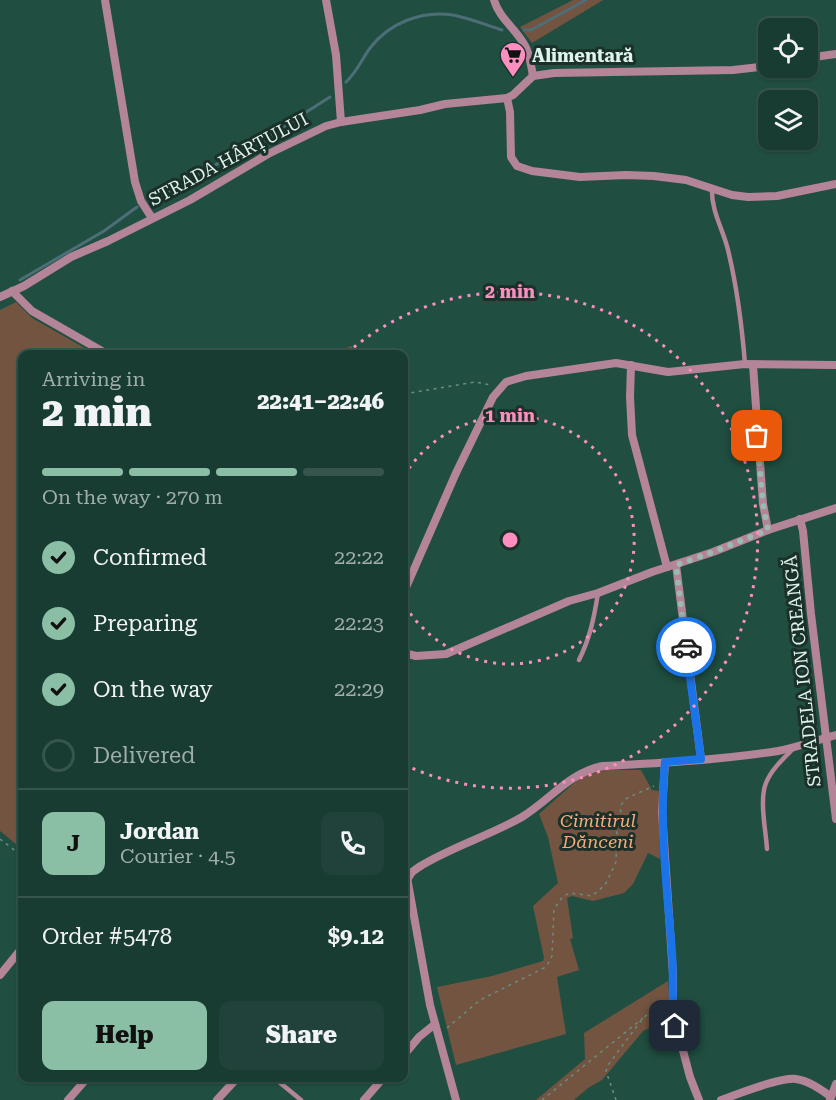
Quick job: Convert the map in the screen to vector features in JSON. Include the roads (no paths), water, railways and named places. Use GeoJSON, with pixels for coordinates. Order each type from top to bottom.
{"type":"FeatureCollection","features":[{"type":"Feature","properties":{"kind":"street"},"geometry":{"type":"LineString","coordinates":[[105,0],[135,182],[141,201],[152,218]]}},
{"type":"Feature","properties":{"kind":"street"},"geometry":{"type":"LineString","coordinates":[[326,0],[336,55],[341,122]]}},
{"type":"Feature","properties":{"kind":"street"},"geometry":{"type":"LineString","coordinates":[[494,0],[497,10],[524,43],[533,76]]}},
{"type":"Feature","properties":{"kind":"street"},"geometry":{"type":"LineString","coordinates":[[818,56],[836,54]]}},
{"type":"Feature","properties":{"kind":"street"},"geometry":{"type":"LineString","coordinates":[[758,67],[733,70],[579,71],[533,76],[507,98],[510,112],[511,157],[513,162],[523,169],[580,177],[654,176],[686,180],[732,195],[762,198],[836,184]]}},
{"type":"Feature","properties":{"kind":"street","name":"STRADA HÂRȚULUI"},"geometry":{"type":"LineString","coordinates":[[0,297],[40,277],[70,257],[108,241],[190,200],[287,144],[326,126],[445,104],[507,98]]}},
{"type":"Feature","properties":{"kind":"street"},"geometry":{"type":"LineString","coordinates":[[12,291],[32,311],[99,350]]}},
{"type":"Feature","properties":{"kind":"street"},"geometry":{"type":"LineString","coordinates":[[408,583],[456,473],[499,388],[514,378],[616,363],[668,372],[749,365],[836,365]]}},
{"type":"Feature","properties":{"kind":"street"},"geometry":{"type":"LineString","coordinates":[[631,365],[632,435],[672,566],[701,759]]}},
{"type":"Feature","properties":{"kind":"street"},"geometry":{"type":"LineString","coordinates":[[749,365],[763,504],[768,530]]}},
{"type":"Feature","properties":{"kind":"street"},"geometry":{"type":"LineString","coordinates":[[408,654],[416,656],[446,654],[561,604],[597,594],[768,530],[836,508]]}},
{"type":"Feature","properties":{"kind":"street","name":"STRADELA ION CREANGĂ"},"geometry":{"type":"LineString","coordinates":[[800,519],[836,819]]}},
{"type":"Feature","properties":{"kind":"street"},"geometry":{"type":"LineString","coordinates":[[408,877],[427,862],[520,818],[544,803],[580,773],[603,766],[701,759],[794,747],[836,735]]}},
{"type":"Feature","properties":{"kind":"street"},"geometry":{"type":"LineString","coordinates":[[665,762],[662,812],[673,974],[673,1013],[690,1077],[699,1100]]}},
{"type":"Feature","properties":{"kind":"street"},"geometry":{"type":"LineString","coordinates":[[408,895],[437,1028],[456,1100]]}},
{"type":"Feature","properties":{"kind":"street"},"geometry":{"type":"LineString","coordinates":[[0,975],[18,953]]}},
{"type":"Feature","properties":{"kind":"street"},"geometry":{"type":"LineString","coordinates":[[408,1050],[419,1037],[437,1028]]}},
{"type":"Feature","properties":{"kind":"street"},"geometry":{"type":"LineString","coordinates":[[721,1100],[793,1079],[815,1086],[830,1098],[836,1084]]}},
{"type":"Feature","properties":{"kind":"street"},"geometry":{"type":"LineString","coordinates":[[68,1100],[84,1082]]}},
{"type":"Feature","properties":{"kind":"street"},"geometry":{"type":"LineString","coordinates":[[217,1100],[233,1082]]}},
{"type":"Feature","properties":{"kind":"street"},"geometry":{"type":"LineString","coordinates":[[364,1100],[380,1082]]}},
{"type":"Feature","properties":{"kind":"lane"},"geometry":{"type":"LineString","coordinates":[[712,188],[712,207],[729,252],[749,365]]}},
{"type":"Feature","properties":{"kind":"lane"},"geometry":{"type":"LineString","coordinates":[[579,660],[593,624],[597,594]]}},
{"type":"Feature","properties":{"kind":"lane"},"geometry":{"type":"LineString","coordinates":[[767,849],[764,793],[766,783],[794,747]]}},
{"type":"Feature","properties":{"kind":"lane"},"geometry":{"type":"LineString","coordinates":[[279,1082],[301,1100]]}},
{"type":"Feature","properties":{"kind":"waterway"},"geometry":{"type":"LineString","coordinates":[[524,30],[531,30],[586,0]]}},
{"type":"Feature","properties":{"kind":"waterway"},"geometry":{"type":"LineString","coordinates":[[346,82],[378,39],[396,25],[407,20],[430,15],[453,15],[502,30]]}},
{"type":"Feature","properties":{"kind":"waterway"},"geometry":{"type":"LineString","coordinates":[[152,200],[275,132],[330,97]]}},
{"type":"Feature","properties":{"kind":"waterway"},"geometry":{"type":"LineString","coordinates":[[20,280],[104,231],[137,207]]}},
{"type":"Feature","properties":{"kind":"place","name":"Alimentară"},"geometry":{"type":"Point","coordinates":[513,78]}},
{"type":"Feature","properties":{"kind":"park label","name":"Cimitirul Dănceni"},"geometry":{"type":"Point","coordinates":[598,830]}}]}
